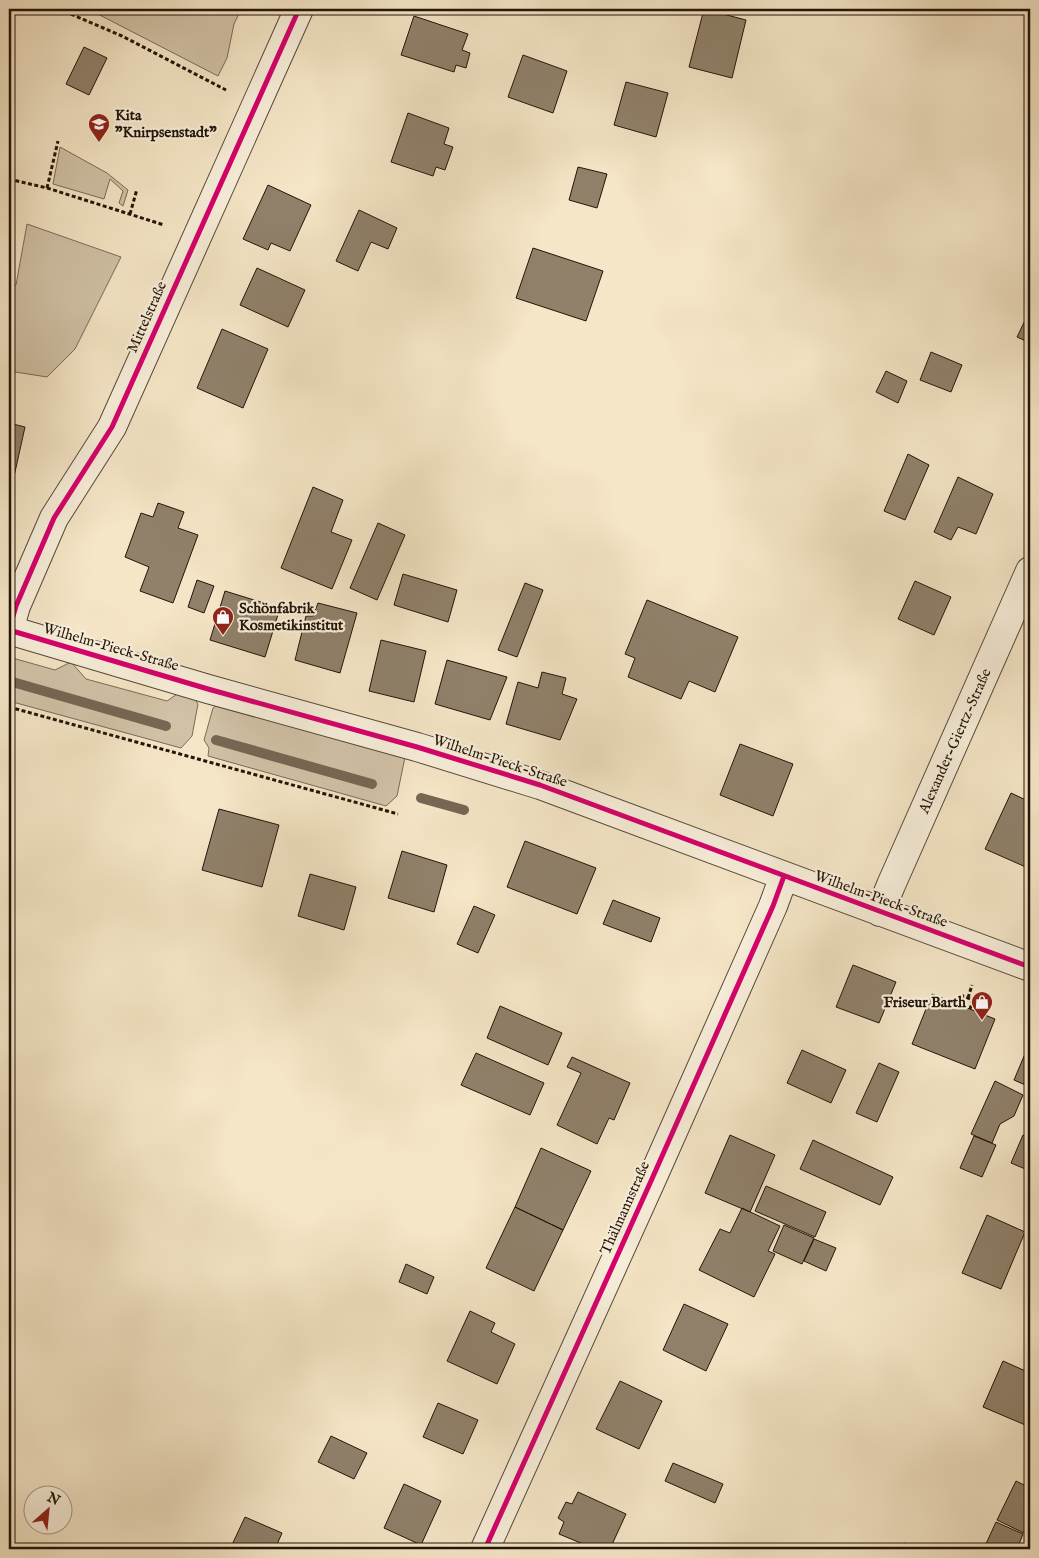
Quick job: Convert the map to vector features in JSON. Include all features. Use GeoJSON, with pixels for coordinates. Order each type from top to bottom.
{"type":"FeatureCollection","features":[{"type":"Feature","properties":{"kind":"street","name":"Mittelstraße"},"geometry":{"type":"LineString","coordinates":[[9,630],[16,606],[54,518],[112,426],[290,12]]}},
{"type":"Feature","properties":{"kind":"street","name":"Alexander-Giertz-Straße"},"geometry":{"type":"LineString","coordinates":[[880,912],[1030,571]]}},
{"type":"Feature","properties":{"kind":"street","name":"Wilhelm-Pieck-Straße"},"geometry":{"type":"LineString","coordinates":[[9,630],[208,689],[417,747],[540,785],[1030,967]]}},
{"type":"Feature","properties":{"kind":"street","name":"Thälmannstraße"},"geometry":{"type":"LineString","coordinates":[[485,1549],[651,1181],[773,906],[784,876]]}},
{"type":"Feature","properties":{"kind":"path"},"geometry":{"type":"LineString","coordinates":[[58,9],[122,36],[226,90]]}},
{"type":"Feature","properties":{"kind":"path"},"geometry":{"type":"LineString","coordinates":[[47,188],[58,141]]}},
{"type":"Feature","properties":{"kind":"path"},"geometry":{"type":"LineString","coordinates":[[9,179],[47,188],[164,225]]}},
{"type":"Feature","properties":{"kind":"path"},"geometry":{"type":"LineString","coordinates":[[130,214],[137,189]]}},
{"type":"Feature","properties":{"kind":"path"},"geometry":{"type":"LineString","coordinates":[[9,707],[398,814]]}},
{"type":"Feature","properties":{"kind":"path"},"geometry":{"type":"LineString","coordinates":[[968,998],[972,985]]}},
{"type":"Feature","properties":{"kind":"path"},"geometry":{"type":"LineString","coordinates":[[960,1005],[963,996],[973,1000],[970,1009]]}},
{"type":"Feature","properties":{"kind":"shaded area"},"geometry":{"type":"Polygon","coordinates":[[[88,9],[241,9],[234,24],[227,58],[218,76],[88,9]]]}},
{"type":"Feature","properties":{"kind":"shaded area"},"geometry":{"type":"Polygon","coordinates":[[[60,147],[107,173],[128,190],[123,206],[119,203],[123,191],[110,179],[104,199],[53,184],[60,147]]]}},
{"type":"Feature","properties":{"kind":"shaded area"},"geometry":{"type":"Polygon","coordinates":[[[27,224],[121,257],[75,349],[47,377],[9,371],[9,284],[16,285],[27,224]]]}},
{"type":"Feature","properties":{"kind":"shaded area"},"geometry":{"type":"Polygon","coordinates":[[[9,657],[55,670],[71,662],[86,679],[167,701],[180,692],[193,696],[198,704],[192,736],[181,748],[9,701],[9,657]]]}},
{"type":"Feature","properties":{"kind":"shaded area"},"geometry":{"type":"Polygon","coordinates":[[[219,704],[405,757],[397,796],[386,806],[208,756],[209,748],[204,740],[213,708],[219,704]]]}},
{"type":"Feature","properties":{"kind":"building"},"geometry":{"type":"Polygon","coordinates":[[[704,9],[746,20],[732,78],[689,67],[704,9]]]}},
{"type":"Feature","properties":{"kind":"building"},"geometry":{"type":"Polygon","coordinates":[[[414,16],[468,34],[462,50],[470,53],[466,68],[456,65],[454,72],[401,55],[414,16]]]}},
{"type":"Feature","properties":{"kind":"building"},"geometry":{"type":"Polygon","coordinates":[[[84,47],[107,58],[89,95],[66,84],[84,47]]]}},
{"type":"Feature","properties":{"kind":"building"},"geometry":{"type":"Polygon","coordinates":[[[523,55],[567,71],[553,113],[508,97],[523,55]]]}},
{"type":"Feature","properties":{"kind":"building"},"geometry":{"type":"Polygon","coordinates":[[[626,82],[668,93],[656,137],[614,125],[626,82]]]}},
{"type":"Feature","properties":{"kind":"building"},"geometry":{"type":"Polygon","coordinates":[[[408,113],[449,128],[444,144],[453,147],[445,170],[436,167],[433,176],[391,162],[408,113]]]}},
{"type":"Feature","properties":{"kind":"building"},"geometry":{"type":"Polygon","coordinates":[[[578,167],[607,174],[597,208],[569,200],[578,167]]]}},
{"type":"Feature","properties":{"kind":"building"},"geometry":{"type":"Polygon","coordinates":[[[268,185],[311,205],[290,251],[271,243],[268,250],[243,239],[268,185]]]}},
{"type":"Feature","properties":{"kind":"building"},"geometry":{"type":"Polygon","coordinates":[[[359,210],[397,228],[388,249],[371,242],[358,271],[336,261],[359,210]]]}},
{"type":"Feature","properties":{"kind":"building"},"geometry":{"type":"Polygon","coordinates":[[[533,248],[603,271],[586,321],[516,298],[533,248]]]}},
{"type":"Feature","properties":{"kind":"building"},"geometry":{"type":"Polygon","coordinates":[[[257,268],[305,290],[288,327],[240,305],[257,268]]]}},
{"type":"Feature","properties":{"kind":"building"},"geometry":{"type":"Polygon","coordinates":[[[1030,310],[1030,343],[1017,337],[1030,310]]]}},
{"type":"Feature","properties":{"kind":"building"},"geometry":{"type":"Polygon","coordinates":[[[222,329],[268,349],[243,408],[197,388],[222,329]]]}},
{"type":"Feature","properties":{"kind":"building"},"geometry":{"type":"Polygon","coordinates":[[[931,352],[962,365],[951,392],[920,380],[931,352]]]}},
{"type":"Feature","properties":{"kind":"building"},"geometry":{"type":"Polygon","coordinates":[[[886,371],[907,381],[898,403],[876,392],[886,371]]]}},
{"type":"Feature","properties":{"kind":"building"},"geometry":{"type":"Polygon","coordinates":[[[9,423],[25,427],[11,490],[9,490],[9,423]]]}},
{"type":"Feature","properties":{"kind":"building"},"geometry":{"type":"Polygon","coordinates":[[[908,454],[929,465],[905,520],[884,511],[908,454]]]}},
{"type":"Feature","properties":{"kind":"building"},"geometry":{"type":"Polygon","coordinates":[[[958,477],[993,494],[976,534],[958,527],[951,540],[934,532],[958,477]]]}},
{"type":"Feature","properties":{"kind":"building"},"geometry":{"type":"Polygon","coordinates":[[[313,487],[343,500],[331,532],[352,540],[332,589],[281,568],[313,487]]]}},
{"type":"Feature","properties":{"kind":"building"},"geometry":{"type":"Polygon","coordinates":[[[158,503],[184,512],[178,528],[198,535],[173,603],[140,591],[149,567],[125,557],[141,513],[153,517],[158,503]]]}},
{"type":"Feature","properties":{"kind":"building"},"geometry":{"type":"Polygon","coordinates":[[[378,523],[405,535],[377,600],[350,588],[378,523]]]}},
{"type":"Feature","properties":{"kind":"building"},"geometry":{"type":"Polygon","coordinates":[[[403,574],[457,590],[448,622],[394,605],[403,574]]]}},
{"type":"Feature","properties":{"kind":"building"},"geometry":{"type":"Polygon","coordinates":[[[197,580],[214,586],[204,613],[188,607],[197,580]]]}},
{"type":"Feature","properties":{"kind":"building"},"geometry":{"type":"Polygon","coordinates":[[[915,581],[951,597],[934,635],[898,619],[915,581]]]}},
{"type":"Feature","properties":{"kind":"building"},"geometry":{"type":"Polygon","coordinates":[[[525,583],[543,590],[517,657],[498,650],[525,583]]]}},
{"type":"Feature","properties":{"kind":"building"},"geometry":{"type":"Polygon","coordinates":[[[225,591],[280,608],[265,657],[210,640],[225,591]]]}},
{"type":"Feature","properties":{"kind":"building"},"geometry":{"type":"Polygon","coordinates":[[[647,600],[738,637],[715,692],[689,681],[681,699],[628,677],[635,658],[625,654],[647,600]]]}},
{"type":"Feature","properties":{"kind":"building"},"geometry":{"type":"Polygon","coordinates":[[[318,603],[357,613],[340,673],[295,660],[306,616],[313,616],[318,603]]]}},
{"type":"Feature","properties":{"kind":"building"},"geometry":{"type":"Polygon","coordinates":[[[381,640],[426,651],[414,702],[369,691],[381,640]]]}},
{"type":"Feature","properties":{"kind":"building"},"geometry":{"type":"Polygon","coordinates":[[[447,660],[507,677],[490,720],[435,704],[447,660]]]}},
{"type":"Feature","properties":{"kind":"building"},"geometry":{"type":"Polygon","coordinates":[[[542,672],[566,678],[562,694],[577,699],[560,740],[506,724],[518,682],[538,688],[542,672]]]}},
{"type":"Feature","properties":{"kind":"building"},"geometry":{"type":"Polygon","coordinates":[[[740,744],[793,764],[773,816],[720,795],[740,744]]]}},
{"type":"Feature","properties":{"kind":"building"},"geometry":{"type":"Polygon","coordinates":[[[1011,793],[1030,802],[1030,862],[1028,868],[985,849],[1011,793]]]}},
{"type":"Feature","properties":{"kind":"building"},"geometry":{"type":"Polygon","coordinates":[[[219,809],[279,825],[262,887],[202,870],[219,809]]]}},
{"type":"Feature","properties":{"kind":"building"},"geometry":{"type":"Polygon","coordinates":[[[525,841],[596,868],[577,914],[507,887],[525,841]]]}},
{"type":"Feature","properties":{"kind":"building"},"geometry":{"type":"Polygon","coordinates":[[[402,851],[447,865],[434,912],[388,898],[402,851]]]}},
{"type":"Feature","properties":{"kind":"building"},"geometry":{"type":"Polygon","coordinates":[[[310,874],[356,887],[344,930],[298,916],[310,874]]]}},
{"type":"Feature","properties":{"kind":"building"},"geometry":{"type":"Polygon","coordinates":[[[613,900],[660,918],[651,942],[603,924],[613,900]]]}},
{"type":"Feature","properties":{"kind":"building"},"geometry":{"type":"Polygon","coordinates":[[[474,906],[495,915],[478,953],[457,944],[474,906]]]}},
{"type":"Feature","properties":{"kind":"building"},"geometry":{"type":"Polygon","coordinates":[[[853,965],[896,982],[879,1023],[836,1007],[853,965]]]}},
{"type":"Feature","properties":{"kind":"building"},"geometry":{"type":"Polygon","coordinates":[[[932,994],[995,1019],[975,1069],[912,1044],[932,994]]]}},
{"type":"Feature","properties":{"kind":"building"},"geometry":{"type":"Polygon","coordinates":[[[500,1006],[562,1033],[548,1065],[487,1038],[500,1006]]]}},
{"type":"Feature","properties":{"kind":"building"},"geometry":{"type":"Polygon","coordinates":[[[1030,1042],[1030,1087],[1014,1080],[1030,1042]]]}},
{"type":"Feature","properties":{"kind":"building"},"geometry":{"type":"Polygon","coordinates":[[[802,1050],[846,1070],[831,1103],[787,1083],[802,1050]]]}},
{"type":"Feature","properties":{"kind":"building"},"geometry":{"type":"Polygon","coordinates":[[[476,1053],[544,1083],[530,1115],[461,1085],[476,1053]]]}},
{"type":"Feature","properties":{"kind":"building"},"geometry":{"type":"Polygon","coordinates":[[[572,1057],[630,1083],[614,1120],[609,1118],[597,1144],[557,1125],[581,1073],[567,1067],[572,1057]]]}},
{"type":"Feature","properties":{"kind":"building"},"geometry":{"type":"Polygon","coordinates":[[[879,1063],[899,1072],[877,1122],[856,1113],[879,1063]]]}},
{"type":"Feature","properties":{"kind":"building"},"geometry":{"type":"Polygon","coordinates":[[[995,1081],[1023,1095],[1014,1116],[1000,1124],[992,1143],[971,1134],[995,1081]]]}},
{"type":"Feature","properties":{"kind":"building"},"geometry":{"type":"Polygon","coordinates":[[[730,1135],[775,1155],[750,1212],[705,1193],[730,1135]]]}},
{"type":"Feature","properties":{"kind":"building"},"geometry":{"type":"Polygon","coordinates":[[[1023,1135],[1030,1138],[1030,1171],[1011,1163],[1023,1135]]]}},
{"type":"Feature","properties":{"kind":"building"},"geometry":{"type":"Polygon","coordinates":[[[974,1136],[996,1145],[982,1177],[960,1168],[974,1136]]]}},
{"type":"Feature","properties":{"kind":"building"},"geometry":{"type":"Polygon","coordinates":[[[813,1140],[893,1177],[880,1205],[800,1169],[813,1140]]]}},
{"type":"Feature","properties":{"kind":"building"},"geometry":{"type":"Polygon","coordinates":[[[541,1148],[591,1171],[563,1230],[515,1207],[541,1148]]]}},
{"type":"Feature","properties":{"kind":"building"},"geometry":{"type":"Polygon","coordinates":[[[766,1186],[826,1212],[815,1237],[755,1211],[766,1186]]]}},
{"type":"Feature","properties":{"kind":"building"},"geometry":{"type":"Polygon","coordinates":[[[515,1207],[563,1230],[534,1291],[486,1268],[515,1207]]]}},
{"type":"Feature","properties":{"kind":"building"},"geometry":{"type":"Polygon","coordinates":[[[742,1208],[780,1226],[768,1251],[775,1254],[754,1297],[699,1270],[720,1229],[730,1233],[742,1208]]]}},
{"type":"Feature","properties":{"kind":"building"},"geometry":{"type":"Polygon","coordinates":[[[987,1215],[1025,1232],[1001,1289],[962,1273],[987,1215]]]}},
{"type":"Feature","properties":{"kind":"building"},"geometry":{"type":"Polygon","coordinates":[[[784,1225],[814,1238],[802,1264],[773,1251],[784,1225]]]}},
{"type":"Feature","properties":{"kind":"building"},"geometry":{"type":"Polygon","coordinates":[[[814,1239],[836,1248],[826,1271],[804,1261],[814,1239]]]}},
{"type":"Feature","properties":{"kind":"building"},"geometry":{"type":"Polygon","coordinates":[[[406,1264],[434,1277],[427,1294],[399,1282],[406,1264]]]}},
{"type":"Feature","properties":{"kind":"building"},"geometry":{"type":"Polygon","coordinates":[[[684,1304],[728,1324],[706,1371],[663,1350],[684,1304]]]}},
{"type":"Feature","properties":{"kind":"building"},"geometry":{"type":"Polygon","coordinates":[[[470,1311],[495,1323],[491,1332],[515,1344],[497,1384],[447,1361],[470,1311]]]}},
{"type":"Feature","properties":{"kind":"building"},"geometry":{"type":"Polygon","coordinates":[[[1003,1361],[1030,1373],[1030,1427],[983,1407],[1003,1361]]]}},
{"type":"Feature","properties":{"kind":"building"},"geometry":{"type":"Polygon","coordinates":[[[620,1381],[662,1401],[639,1449],[596,1429],[620,1381]]]}},
{"type":"Feature","properties":{"kind":"building"},"geometry":{"type":"Polygon","coordinates":[[[438,1403],[478,1420],[463,1454],[423,1437],[438,1403]]]}},
{"type":"Feature","properties":{"kind":"building"},"geometry":{"type":"Polygon","coordinates":[[[331,1436],[367,1453],[354,1479],[318,1462],[331,1436]]]}},
{"type":"Feature","properties":{"kind":"building"},"geometry":{"type":"Polygon","coordinates":[[[673,1463],[723,1484],[715,1503],[665,1481],[673,1463]]]}},
{"type":"Feature","properties":{"kind":"building"},"geometry":{"type":"Polygon","coordinates":[[[1016,1481],[1030,1488],[1030,1536],[997,1520],[1016,1481]]]}},
{"type":"Feature","properties":{"kind":"building"},"geometry":{"type":"Polygon","coordinates":[[[404,1484],[441,1501],[421,1545],[384,1528],[404,1484]]]}},
{"type":"Feature","properties":{"kind":"building"},"geometry":{"type":"Polygon","coordinates":[[[578,1492],[626,1514],[610,1549],[595,1549],[559,1534],[564,1522],[558,1518],[566,1502],[572,1504],[578,1492]]]}},
{"type":"Feature","properties":{"kind":"building"},"geometry":{"type":"Polygon","coordinates":[[[245,1517],[282,1533],[275,1549],[230,1549],[245,1517]]]}},
{"type":"Feature","properties":{"kind":"building"},"geometry":{"type":"Polygon","coordinates":[[[996,1522],[1023,1534],[1017,1549],[993,1549],[985,1546],[996,1522]]]}},
{"type":"Feature","properties":{"kind":"building"},"geometry":{"type":"Polygon","coordinates":[[[904,1543],[917,1549],[902,1549],[904,1543]]]}},
{"type":"Feature","properties":{"kind":"waterway"},"geometry":{"type":"LineString","coordinates":[[9,681],[166,726]]}},
{"type":"Feature","properties":{"kind":"waterway"},"geometry":{"type":"LineString","coordinates":[[216,740],[372,784]]}},
{"type":"Feature","properties":{"kind":"waterway"},"geometry":{"type":"LineString","coordinates":[[421,798],[464,810]]}},
{"type":"Feature","properties":{"kind":"cycle path"},"geometry":{"type":"LineString","coordinates":[[9,630],[16,606],[54,518],[112,427],[299,9]]}},
{"type":"Feature","properties":{"kind":"cycle path"},"geometry":{"type":"LineString","coordinates":[[9,630],[208,689],[417,747],[540,785],[1030,967]]}},
{"type":"Feature","properties":{"kind":"cycle path"},"geometry":{"type":"LineString","coordinates":[[485,1549],[651,1181],[773,906],[784,876]]}},
{"type":"Feature","properties":{"kind":"place","name":"Kita \"Knirpsenstadt\""},"geometry":{"type":"Point","coordinates":[99,143]}},
{"type":"Feature","properties":{"kind":"place","name":"Schönfabrik Kosmetikinstitut"},"geometry":{"type":"Point","coordinates":[223,636]}},
{"type":"Feature","properties":{"kind":"place","name":"Friseur Barth"},"geometry":{"type":"Point","coordinates":[982,1021]}}]}
